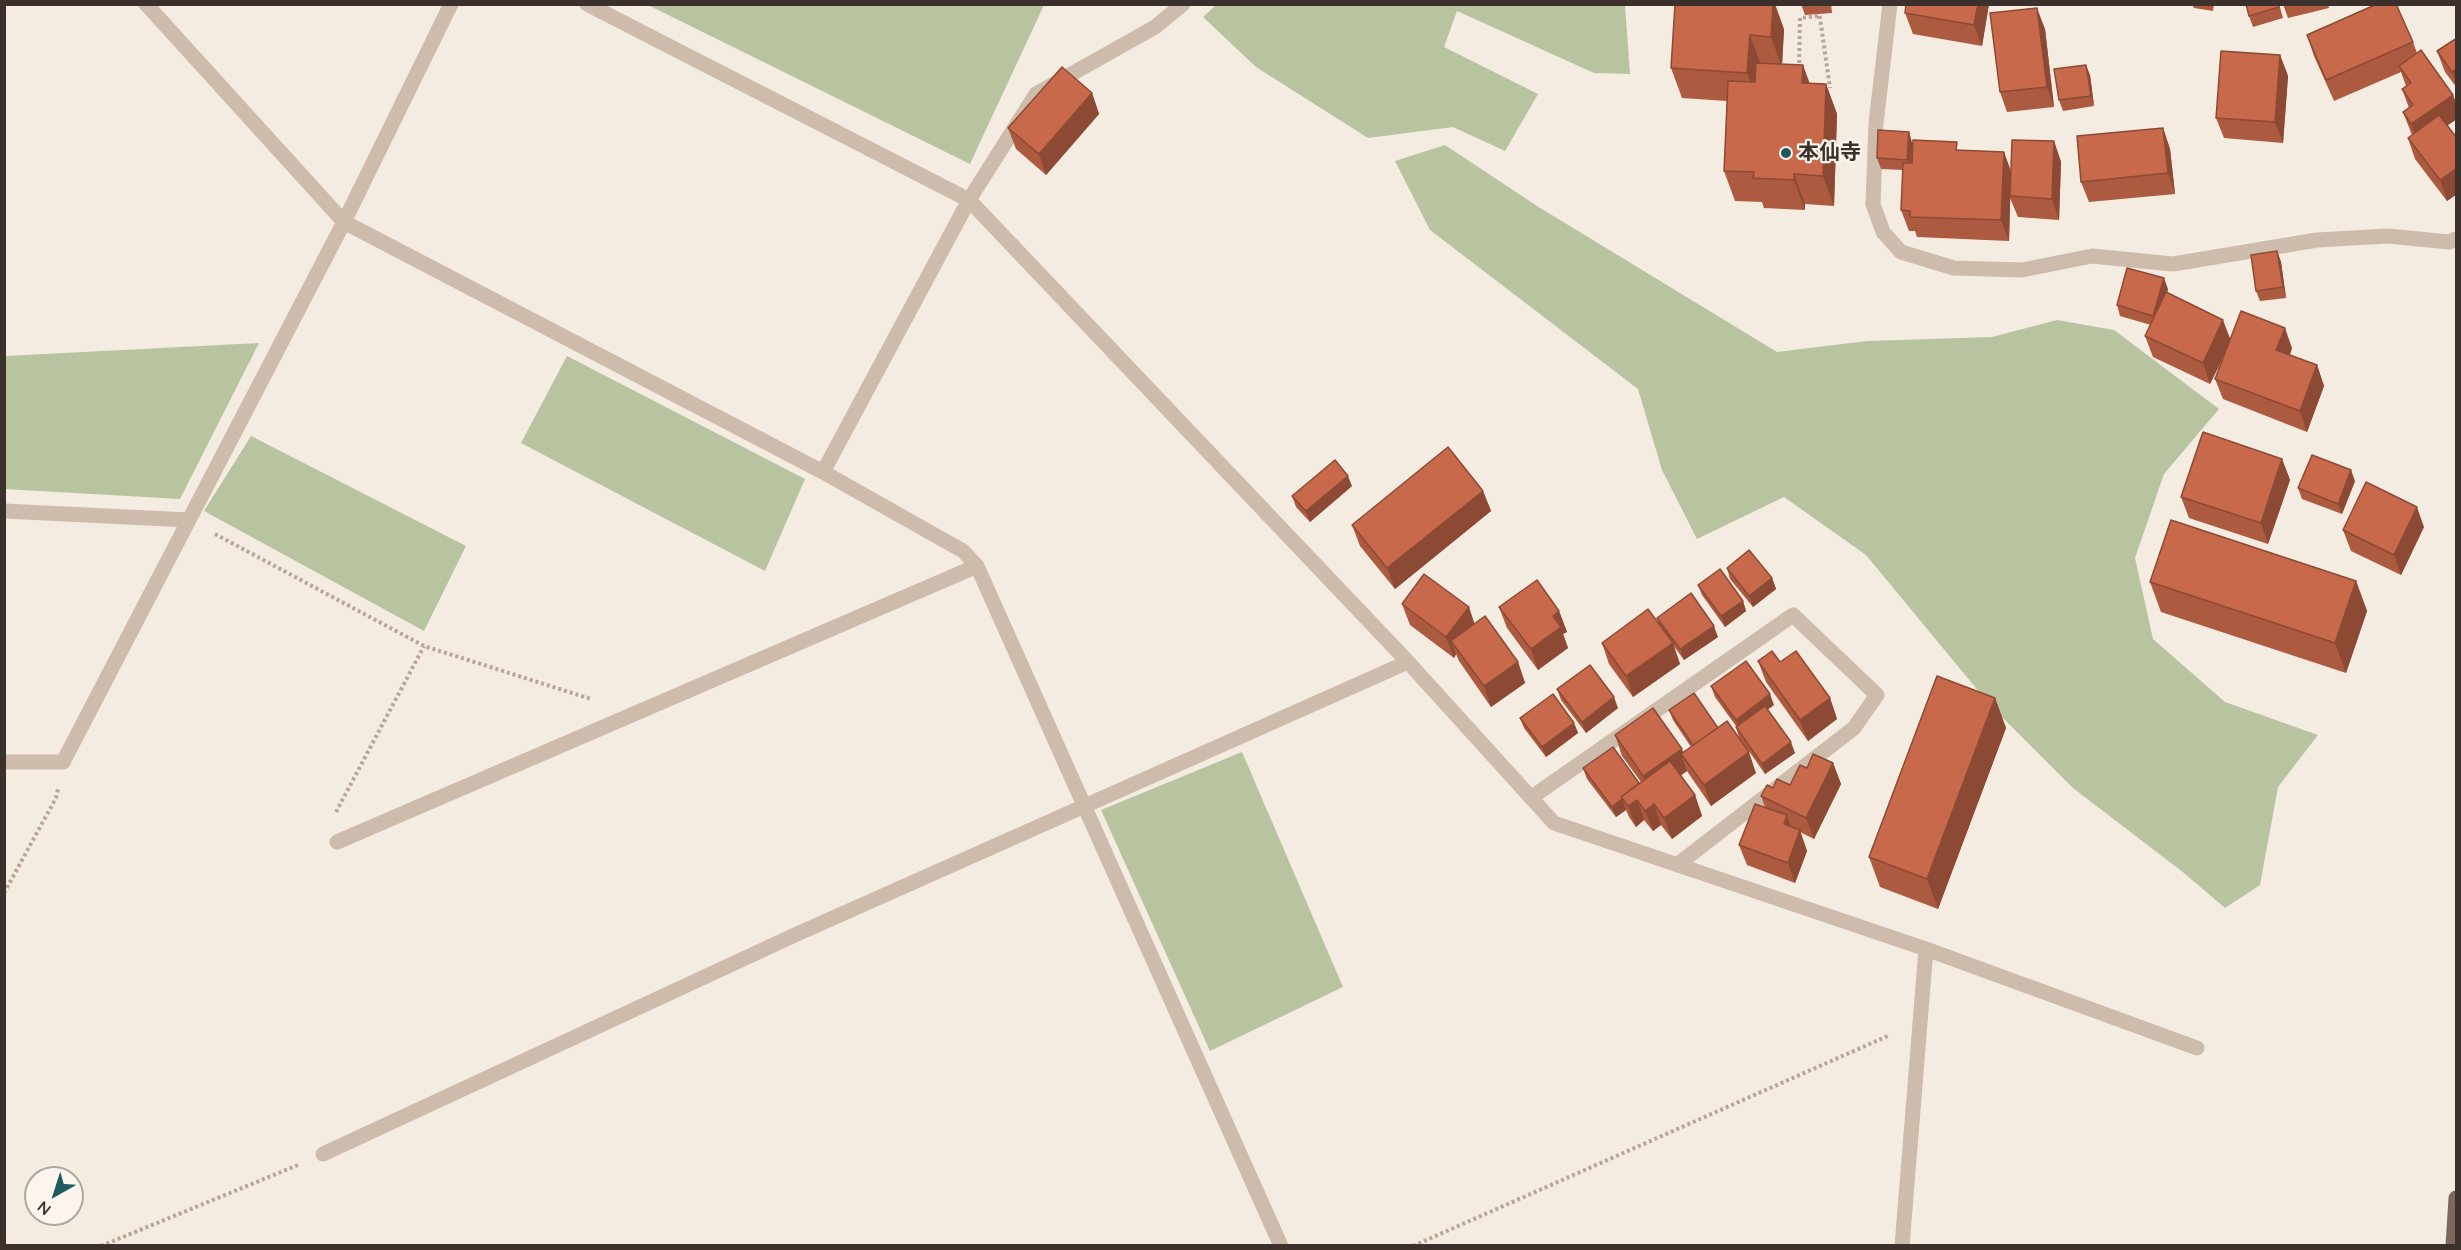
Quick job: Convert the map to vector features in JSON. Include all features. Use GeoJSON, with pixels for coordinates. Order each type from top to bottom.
{"type":"FeatureCollection","features":[{"type":"Feature","properties":{"kind":"main road"},"geometry":{"type":"LineString","coordinates":[[2453,1245],[2457,1197]]}},
{"type":"Feature","properties":{"kind":"street"},"geometry":{"type":"LineString","coordinates":[[146,4],[344,222],[823,472],[963,551],[977,566],[1083,808],[1281,1245]]}},
{"type":"Feature","properties":{"kind":"street"},"geometry":{"type":"LineString","coordinates":[[4,762],[63,762],[344,222],[451,4]]}},
{"type":"Feature","properties":{"kind":"street"},"geometry":{"type":"LineString","coordinates":[[587,4],[969,200],[1408,662],[1554,823],[1926,949],[2197,1048]]}},
{"type":"Feature","properties":{"kind":"street"},"geometry":{"type":"LineString","coordinates":[[823,472],[969,200],[1036,94],[1155,27],[1183,4]]}},
{"type":"Feature","properties":{"kind":"street"},"geometry":{"type":"LineString","coordinates":[[1890,4],[1876,123],[1873,204],[1882,232],[1901,252],[1954,268],[2022,270],[2092,256],[2173,264],[2317,240],[2388,237],[2449,242],[2457,239]]}},
{"type":"Feature","properties":{"kind":"street"},"geometry":{"type":"LineString","coordinates":[[4,511],[189,520]]}},
{"type":"Feature","properties":{"kind":"street"},"geometry":{"type":"LineString","coordinates":[[337,842],[977,566]]}},
{"type":"Feature","properties":{"kind":"street"},"geometry":{"type":"LineString","coordinates":[[1532,797],[1793,615],[1877,695],[1854,728],[1677,865]]}},
{"type":"Feature","properties":{"kind":"street"},"geometry":{"type":"LineString","coordinates":[[322,1154],[797,934],[1408,662]]}},
{"type":"Feature","properties":{"kind":"street"},"geometry":{"type":"LineString","coordinates":[[1902,1245],[1926,949]]}},
{"type":"Feature","properties":{"kind":"path"},"geometry":{"type":"LineString","coordinates":[[1818,4],[1830,88]]}},
{"type":"Feature","properties":{"kind":"path"},"geometry":{"type":"LineString","coordinates":[[1799,77],[1800,18],[1819,16]]}},
{"type":"Feature","properties":{"kind":"path"},"geometry":{"type":"LineString","coordinates":[[189,520],[424,646],[635,713]]}},
{"type":"Feature","properties":{"kind":"path"},"geometry":{"type":"LineString","coordinates":[[337,842],[336,808],[424,646]]}},
{"type":"Feature","properties":{"kind":"path"},"geometry":{"type":"LineString","coordinates":[[4,893],[56,798],[63,762]]}},
{"type":"Feature","properties":{"kind":"path"},"geometry":{"type":"LineString","coordinates":[[1413,1245],[1920,1021]]}},
{"type":"Feature","properties":{"kind":"path"},"geometry":{"type":"LineString","coordinates":[[101,1245],[322,1154]]}},
{"type":"Feature","properties":{"kind":"green space"},"geometry":{"type":"Polygon","coordinates":[[[1044,4],[970,164],[648,5],[1044,4]]]}},
{"type":"Feature","properties":{"kind":"green space"},"geometry":{"type":"Polygon","coordinates":[[[1216,5],[1625,5],[1630,74],[1594,73],[1457,11],[1444,47],[1538,94],[1505,151],[1453,127],[1368,138],[1256,67],[1203,17],[1216,5]]]}},
{"type":"Feature","properties":{"kind":"green space"},"geometry":{"type":"Polygon","coordinates":[[[1445,145],[1537,206],[1777,352],[1867,341],[1992,337],[2057,320],[2114,330],[2219,409],[2164,474],[2135,558],[2153,639],[2225,702],[2318,735],[2278,787],[2260,885],[2225,908],[2184,873],[2073,788],[1990,705],[1866,555],[1784,497],[1697,539],[1662,470],[1638,389],[1430,230],[1395,161],[1445,145]]]}},
{"type":"Feature","properties":{"kind":"green space"},"geometry":{"type":"Polygon","coordinates":[[[259,343],[180,499],[5,489],[5,356],[259,343]]]}},
{"type":"Feature","properties":{"kind":"green space"},"geometry":{"type":"Polygon","coordinates":[[[567,356],[805,479],[765,571],[521,443],[567,356]]]}},
{"type":"Feature","properties":{"kind":"green space"},"geometry":{"type":"Polygon","coordinates":[[[251,436],[466,546],[424,631],[204,511],[251,436]]]}},
{"type":"Feature","properties":{"kind":"green space"},"geometry":{"type":"Polygon","coordinates":[[[1242,752],[1343,987],[1210,1051],[1101,810],[1242,752]]]}},
{"type":"Feature","properties":{"kind":"building"},"geometry":{"type":"Polygon","coordinates":[[[1675,4],[1773,4],[1771,37],[1750,35],[1747,73],[1671,68],[1675,4]]]}},
{"type":"Feature","properties":{"kind":"building"},"geometry":{"type":"Polygon","coordinates":[[[1906,4],[1978,4],[1974,25],[1905,13],[1906,4]]]}},
{"type":"Feature","properties":{"kind":"building"},"geometry":{"type":"Polygon","coordinates":[[[2246,4],[2278,4],[2279,7],[2249,16],[2246,4]]]}},
{"type":"Feature","properties":{"kind":"building"},"geometry":{"type":"Polygon","coordinates":[[[2377,4],[2396,4],[2413,42],[2326,80],[2307,35],[2377,4]]]}},
{"type":"Feature","properties":{"kind":"building"},"geometry":{"type":"Polygon","coordinates":[[[2037,8],[2047,87],[2000,92],[1990,13],[2037,8]]]}},
{"type":"Feature","properties":{"kind":"building"},"geometry":{"type":"Polygon","coordinates":[[[2457,38],[2457,72],[2455,70],[2452,72],[2437,51],[2457,38]]]}},
{"type":"Feature","properties":{"kind":"building"},"geometry":{"type":"Polygon","coordinates":[[[2421,50],[2453,95],[2411,124],[2403,112],[2413,105],[2402,89],[2411,83],[2399,66],[2421,50]]]}},
{"type":"Feature","properties":{"kind":"building"},"geometry":{"type":"Polygon","coordinates":[[[2221,51],[2280,55],[2275,122],[2216,118],[2221,51]]]}},
{"type":"Feature","properties":{"kind":"building"},"geometry":{"type":"Polygon","coordinates":[[[1756,63],[1803,65],[1802,83],[1826,84],[1823,176],[1794,174],[1794,180],[1753,178],[1754,172],[1724,171],[1728,81],[1755,82],[1756,63]]]}},
{"type":"Feature","properties":{"kind":"building"},"geometry":{"type":"Polygon","coordinates":[[[2086,65],[2091,96],[2059,100],[2054,69],[2086,65]]]}},
{"type":"Feature","properties":{"kind":"building"},"geometry":{"type":"Polygon","coordinates":[[[1062,67],[1092,93],[1039,154],[1008,128],[1062,67]]]}},
{"type":"Feature","properties":{"kind":"building"},"geometry":{"type":"Polygon","coordinates":[[[2439,115],[2457,138],[2457,168],[2440,180],[2408,138],[2439,115]]]}},
{"type":"Feature","properties":{"kind":"building"},"geometry":{"type":"Polygon","coordinates":[[[2163,128],[2168,173],[2081,182],[2077,136],[2163,128]]]}},
{"type":"Feature","properties":{"kind":"building"},"geometry":{"type":"Polygon","coordinates":[[[1878,130],[1909,132],[1907,160],[1877,158],[1878,130]]]}},
{"type":"Feature","properties":{"kind":"building"},"geometry":{"type":"Polygon","coordinates":[[[1913,140],[1957,142],[1956,150],[2004,152],[2001,220],[1910,217],[1910,211],[1901,210],[1903,163],[1912,163],[1913,140]]]}},
{"type":"Feature","properties":{"kind":"building"},"geometry":{"type":"Polygon","coordinates":[[[2012,140],[2054,141],[2052,199],[2010,196],[2012,140]]]}},
{"type":"Feature","properties":{"kind":"building"},"geometry":{"type":"Polygon","coordinates":[[[2277,251],[2283,287],[2256,291],[2251,255],[2277,251]]]}},
{"type":"Feature","properties":{"kind":"building"},"geometry":{"type":"Polygon","coordinates":[[[2127,268],[2164,278],[2153,316],[2117,305],[2127,268]]]}},
{"type":"Feature","properties":{"kind":"building"},"geometry":{"type":"Polygon","coordinates":[[[2166,292],[2223,320],[2203,363],[2145,336],[2166,292]]]}},
{"type":"Feature","properties":{"kind":"building"},"geometry":{"type":"Polygon","coordinates":[[[2241,311],[2285,328],[2276,350],[2317,365],[2300,411],[2215,379],[2241,311]]]}},
{"type":"Feature","properties":{"kind":"building"},"geometry":{"type":"Polygon","coordinates":[[[2203,432],[2282,459],[2261,523],[2181,497],[2203,432]]]}},
{"type":"Feature","properties":{"kind":"building"},"geometry":{"type":"Polygon","coordinates":[[[1448,447],[1483,491],[1387,568],[1352,525],[1448,447]]]}},
{"type":"Feature","properties":{"kind":"building"},"geometry":{"type":"Polygon","coordinates":[[[2312,455],[2351,470],[2338,504],[2298,488],[2312,455]]]}},
{"type":"Feature","properties":{"kind":"building"},"geometry":{"type":"Polygon","coordinates":[[[1335,460],[1348,476],[1306,511],[1292,496],[1335,460]]]}},
{"type":"Feature","properties":{"kind":"building"},"geometry":{"type":"Polygon","coordinates":[[[2366,482],[2417,507],[2394,555],[2343,530],[2366,482]]]}},
{"type":"Feature","properties":{"kind":"building"},"geometry":{"type":"Polygon","coordinates":[[[2171,520],[2356,581],[2335,643],[2150,582],[2171,520]]]}},
{"type":"Feature","properties":{"kind":"building"},"geometry":{"type":"Polygon","coordinates":[[[1749,550],[1772,578],[1749,596],[1727,568],[1749,550]]]}},
{"type":"Feature","properties":{"kind":"building"},"geometry":{"type":"Polygon","coordinates":[[[1720,569],[1743,601],[1721,616],[1698,585],[1720,569]]]}},
{"type":"Feature","properties":{"kind":"building"},"geometry":{"type":"Polygon","coordinates":[[[1424,574],[1469,607],[1446,637],[1402,604],[1424,574]]]}},
{"type":"Feature","properties":{"kind":"building"},"geometry":{"type":"Polygon","coordinates":[[[1537,580],[1559,611],[1553,616],[1561,627],[1531,649],[1499,607],[1537,580]]]}},
{"type":"Feature","properties":{"kind":"building"},"geometry":{"type":"Polygon","coordinates":[[[1691,593],[1714,626],[1680,649],[1657,618],[1691,593]]]}},
{"type":"Feature","properties":{"kind":"building"},"geometry":{"type":"Polygon","coordinates":[[[1648,609],[1673,643],[1626,676],[1602,643],[1648,609]]]}},
{"type":"Feature","properties":{"kind":"building"},"geometry":{"type":"Polygon","coordinates":[[[1485,616],[1518,662],[1484,686],[1451,641],[1485,616]]]}},
{"type":"Feature","properties":{"kind":"building"},"geometry":{"type":"Polygon","coordinates":[[[1772,651],[1780,662],[1796,651],[1830,698],[1800,720],[1758,661],[1772,651]]]}},
{"type":"Feature","properties":{"kind":"building"},"geometry":{"type":"Polygon","coordinates":[[[1746,661],[1770,694],[1736,720],[1711,686],[1746,661]]]}},
{"type":"Feature","properties":{"kind":"building"},"geometry":{"type":"Polygon","coordinates":[[[1590,665],[1614,697],[1582,722],[1557,689],[1590,665]]]}},
{"type":"Feature","properties":{"kind":"building"},"geometry":{"type":"Polygon","coordinates":[[[1937,676],[1995,698],[1927,879],[1869,857],[1937,676]]]}},
{"type":"Feature","properties":{"kind":"building"},"geometry":{"type":"Polygon","coordinates":[[[1694,693],[1718,728],[1693,745],[1669,710],[1694,693]]]}},
{"type":"Feature","properties":{"kind":"building"},"geometry":{"type":"Polygon","coordinates":[[[1553,694],[1574,723],[1542,747],[1520,718],[1553,694]]]}},
{"type":"Feature","properties":{"kind":"building"},"geometry":{"type":"Polygon","coordinates":[[[1765,706],[1791,742],[1762,764],[1736,727],[1765,706]]]}},
{"type":"Feature","properties":{"kind":"building"},"geometry":{"type":"Polygon","coordinates":[[[1653,708],[1682,749],[1643,776],[1615,735],[1653,708]]]}},
{"type":"Feature","properties":{"kind":"building"},"geometry":{"type":"Polygon","coordinates":[[[1727,721],[1749,752],[1704,785],[1681,754],[1727,721]]]}},
{"type":"Feature","properties":{"kind":"building"},"geometry":{"type":"Polygon","coordinates":[[[1613,747],[1639,783],[1612,807],[1583,768],[1613,747]]]}},
{"type":"Feature","properties":{"kind":"building"},"geometry":{"type":"Polygon","coordinates":[[[1813,754],[1833,763],[1806,818],[1761,796],[1767,785],[1773,788],[1777,779],[1790,785],[1800,765],[1807,768],[1813,754]]]}},
{"type":"Feature","properties":{"kind":"building"},"geometry":{"type":"Polygon","coordinates":[[[1670,761],[1695,795],[1664,818],[1654,804],[1645,811],[1637,800],[1628,806],[1621,797],[1670,761]]]}},
{"type":"Feature","properties":{"kind":"building"},"geometry":{"type":"Polygon","coordinates":[[[1755,804],[1787,815],[1784,824],[1800,830],[1788,863],[1739,845],[1755,804]]]}},
{"type":"Feature","properties":{"kind":"place","name":"本仙寺"},"geometry":{"type":"Point","coordinates":[1786,153]}}]}
